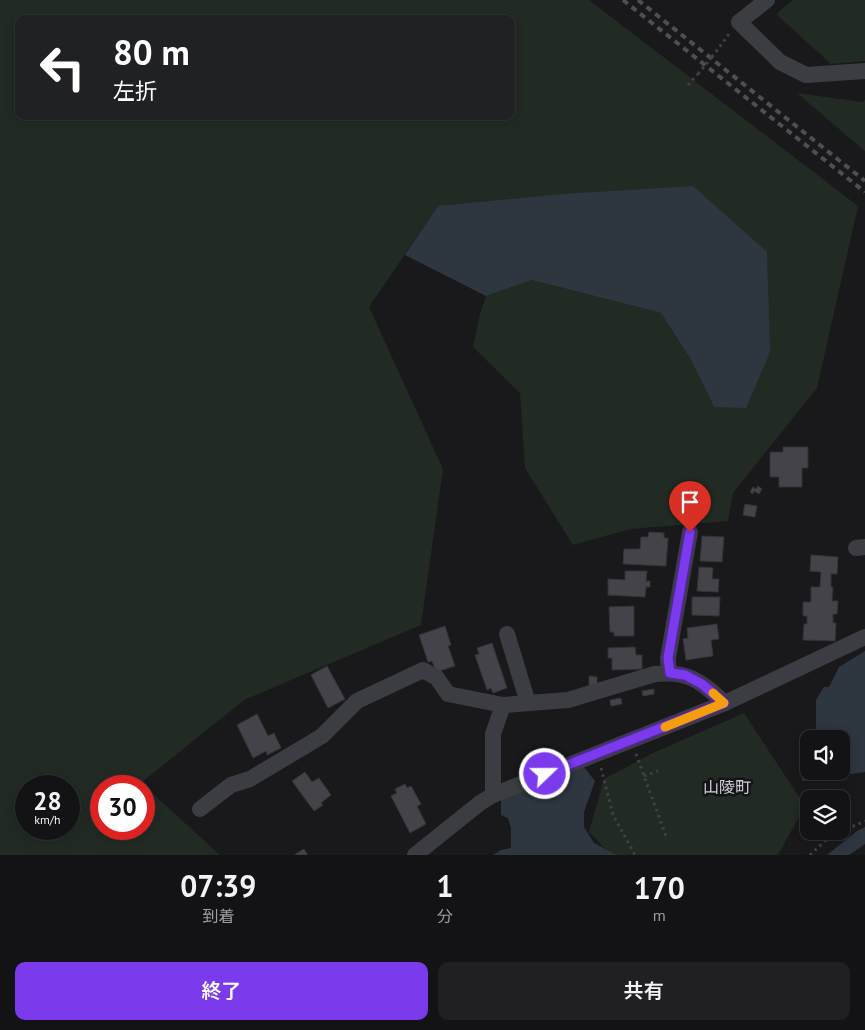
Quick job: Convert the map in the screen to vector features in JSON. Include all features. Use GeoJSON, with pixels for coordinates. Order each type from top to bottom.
{"type":"FeatureCollection","features":[{"type":"Feature","properties":{"kind":"street"},"geometry":{"type":"LineString","coordinates":[[767,0],[739,22],[780,62],[806,75],[865,72]]}},
{"type":"Feature","properties":{"kind":"street"},"geometry":{"type":"LineString","coordinates":[[670,673],[668,658],[690,532]]}},
{"type":"Feature","properties":{"kind":"street"},"geometry":{"type":"LineString","coordinates":[[507,634],[528,703]]}},
{"type":"Feature","properties":{"kind":"street"},"geometry":{"type":"LineString","coordinates":[[415,855],[480,803],[493,795],[724,703],[865,637]]}},
{"type":"Feature","properties":{"kind":"street"},"geometry":{"type":"LineString","coordinates":[[200,810],[231,785],[250,779],[322,736],[357,701],[423,670],[437,678],[448,694],[503,705],[568,700],[655,674],[670,673],[685,675],[702,684],[724,703]]}},
{"type":"Feature","properties":{"kind":"street"},"geometry":{"type":"LineString","coordinates":[[493,795],[493,734],[503,705]]}},
{"type":"Feature","properties":{"kind":"path"},"geometry":{"type":"LineString","coordinates":[[688,85],[739,22]]}},
{"type":"Feature","properties":{"kind":"path"},"geometry":{"type":"LineString","coordinates":[[631,740],[666,836]]}},
{"type":"Feature","properties":{"kind":"path"},"geometry":{"type":"LineString","coordinates":[[597,754],[613,815],[635,855]]}},
{"type":"Feature","properties":{"kind":"path"},"geometry":{"type":"LineString","coordinates":[[644,776],[658,771]]}},
{"type":"Feature","properties":{"kind":"path"},"geometry":{"type":"LineString","coordinates":[[810,855],[829,837],[865,821]]}},
{"type":"Feature","properties":{"kind":"shaded area"},"geometry":{"type":"Polygon","coordinates":[[[0,0],[589,0],[858,206],[817,388],[733,493],[728,521],[630,529],[573,545],[525,468],[520,393],[473,347],[486,296],[532,280],[661,313],[691,360],[714,407],[770,352],[438,206],[369,307],[443,469],[421,625],[244,700],[151,775],[90,775],[90,840],[155,840],[155,796],[220,855],[0,855],[0,0]]]}},
{"type":"Feature","properties":{"kind":"shaded area"},"geometry":{"type":"Polygon","coordinates":[[[793,0],[865,0],[865,61],[831,64],[776,14],[793,0]]]}},
{"type":"Feature","properties":{"kind":"shaded area"},"geometry":{"type":"Polygon","coordinates":[[[797,93],[862,102],[865,100],[865,151],[797,93]]]}},
{"type":"Feature","properties":{"kind":"shaded area"},"geometry":{"type":"Polygon","coordinates":[[[693,186],[767,252],[770,352],[746,408],[714,407],[691,360],[661,313],[532,280],[486,296],[405,255],[438,206],[563,194],[693,186]]]}},
{"type":"Feature","properties":{"kind":"shaded area"},"geometry":{"type":"Polygon","coordinates":[[[865,651],[865,772],[850,774],[850,730],[816,730],[816,700],[824,687],[829,687],[839,667],[865,651]]]}},
{"type":"Feature","properties":{"kind":"shaded area"},"geometry":{"type":"Polygon","coordinates":[[[744,713],[800,798],[800,815],[778,855],[611,855],[589,832],[604,779],[653,753],[744,713]]]}},
{"type":"Feature","properties":{"kind":"shaded area"},"geometry":{"type":"Polygon","coordinates":[[[583,766],[595,781],[584,812],[584,827],[594,843],[617,855],[493,855],[501,850],[511,848],[511,828],[508,818],[501,815],[501,798],[583,766]]]}},
{"type":"Feature","properties":{"kind":"shaded area"},"geometry":{"type":"Polygon","coordinates":[[[865,827],[865,844],[849,855],[827,855],[846,840],[850,840],[850,837],[865,827]]]}},
{"type":"Feature","properties":{"kind":"building"},"geometry":{"type":"Polygon","coordinates":[[[783,447],[808,447],[808,468],[802,468],[802,487],[779,487],[779,477],[770,477],[770,452],[783,452],[783,447]]]}},
{"type":"Feature","properties":{"kind":"building"},"geometry":{"type":"Polygon","coordinates":[[[758,486],[762,489],[759,494],[754,491],[753,494],[750,492],[753,487],[756,489],[758,486]]]}},
{"type":"Feature","properties":{"kind":"building"},"geometry":{"type":"Polygon","coordinates":[[[745,504],[757,506],[755,517],[743,515],[745,504]]]}},
{"type":"Feature","properties":{"kind":"building"},"geometry":{"type":"Polygon","coordinates":[[[649,532],[664,533],[664,538],[668,538],[666,566],[623,564],[624,549],[640,549],[641,537],[648,537],[649,532]]]}},
{"type":"Feature","properties":{"kind":"building"},"geometry":{"type":"Polygon","coordinates":[[[702,536],[724,537],[722,562],[700,561],[702,536]]]}},
{"type":"Feature","properties":{"kind":"building"},"geometry":{"type":"Polygon","coordinates":[[[811,555],[838,557],[837,574],[831,574],[831,587],[833,587],[832,601],[838,601],[837,614],[833,614],[833,623],[836,623],[835,641],[803,640],[804,624],[807,624],[807,616],[803,616],[803,602],[811,602],[811,587],[820,587],[821,572],[810,571],[811,555]]]}},
{"type":"Feature","properties":{"kind":"building"},"geometry":{"type":"Polygon","coordinates":[[[699,567],[713,568],[712,579],[719,579],[718,592],[697,591],[699,567]]]}},
{"type":"Feature","properties":{"kind":"building"},"geometry":{"type":"Polygon","coordinates":[[[625,571],[647,571],[646,581],[650,581],[650,587],[646,587],[645,597],[608,595],[608,579],[625,580],[625,571]]]}},
{"type":"Feature","properties":{"kind":"building"},"geometry":{"type":"Polygon","coordinates":[[[692,597],[720,597],[719,616],[692,615],[692,597]]]}},
{"type":"Feature","properties":{"kind":"building"},"geometry":{"type":"Polygon","coordinates":[[[634,606],[634,636],[614,636],[614,632],[610,632],[609,607],[634,606]]]}},
{"type":"Feature","properties":{"kind":"building"},"geometry":{"type":"Polygon","coordinates":[[[717,624],[719,639],[711,640],[713,656],[686,660],[683,639],[688,638],[687,628],[717,624]]]}},
{"type":"Feature","properties":{"kind":"building"},"geometry":{"type":"Polygon","coordinates":[[[445,626],[451,645],[448,646],[455,666],[436,672],[432,661],[428,662],[419,635],[445,626]]]}},
{"type":"Feature","properties":{"kind":"building"},"geometry":{"type":"Polygon","coordinates":[[[492,643],[507,688],[493,693],[491,688],[487,690],[475,655],[479,654],[477,648],[492,643]]]}},
{"type":"Feature","properties":{"kind":"building"},"geometry":{"type":"Polygon","coordinates":[[[635,647],[636,655],[642,655],[642,669],[612,670],[612,658],[608,658],[608,648],[635,647]]]}},
{"type":"Feature","properties":{"kind":"building"},"geometry":{"type":"Polygon","coordinates":[[[327,666],[345,699],[328,708],[311,675],[327,666]]]}},
{"type":"Feature","properties":{"kind":"building"},"geometry":{"type":"Polygon","coordinates":[[[589,676],[597,677],[597,689],[589,689],[589,676]]]}},
{"type":"Feature","properties":{"kind":"building"},"geometry":{"type":"Polygon","coordinates":[[[654,689],[654,694],[643,696],[642,691],[654,689]]]}},
{"type":"Feature","properties":{"kind":"building"},"geometry":{"type":"Polygon","coordinates":[[[621,698],[622,704],[611,706],[610,700],[621,698]]]}},
{"type":"Feature","properties":{"kind":"building"},"geometry":{"type":"Polygon","coordinates":[[[257,714],[268,736],[274,733],[281,748],[267,755],[266,751],[253,758],[237,725],[257,714]]]}},
{"type":"Feature","properties":{"kind":"building"},"geometry":{"type":"Polygon","coordinates":[[[305,772],[312,782],[319,778],[331,795],[321,803],[323,805],[314,811],[292,781],[305,772]]]}},
{"type":"Feature","properties":{"kind":"building"},"geometry":{"type":"Polygon","coordinates":[[[405,784],[407,788],[411,786],[421,804],[417,806],[426,824],[410,833],[391,796],[397,793],[395,789],[405,784]]]}},
{"type":"Feature","properties":{"kind":"building"},"geometry":{"type":"Polygon","coordinates":[[[304,849],[308,855],[294,855],[304,849]]]}},
{"type":"Feature","properties":{"kind":"railway"},"geometry":{"type":"LineString","coordinates":[[623,0],[865,192]]}},
{"type":"Feature","properties":{"kind":"railway"},"geometry":{"type":"LineString","coordinates":[[638,0],[865,181]]}},
{"type":"Feature","properties":{"kind":"slow traffic"},"geometry":{"type":"LineString","coordinates":[[665,727],[724,703],[713,693]]}},
{"type":"Feature","properties":{"kind":"district","name":"山陵町"},"geometry":{"type":"Point","coordinates":[727,787]}},
{"type":"Feature","properties":{"kind":"route"},"geometry":{"type":"LineString","coordinates":[[545,774],[724,703],[702,684],[685,675],[670,673],[668,658],[690,532]]}}]}
